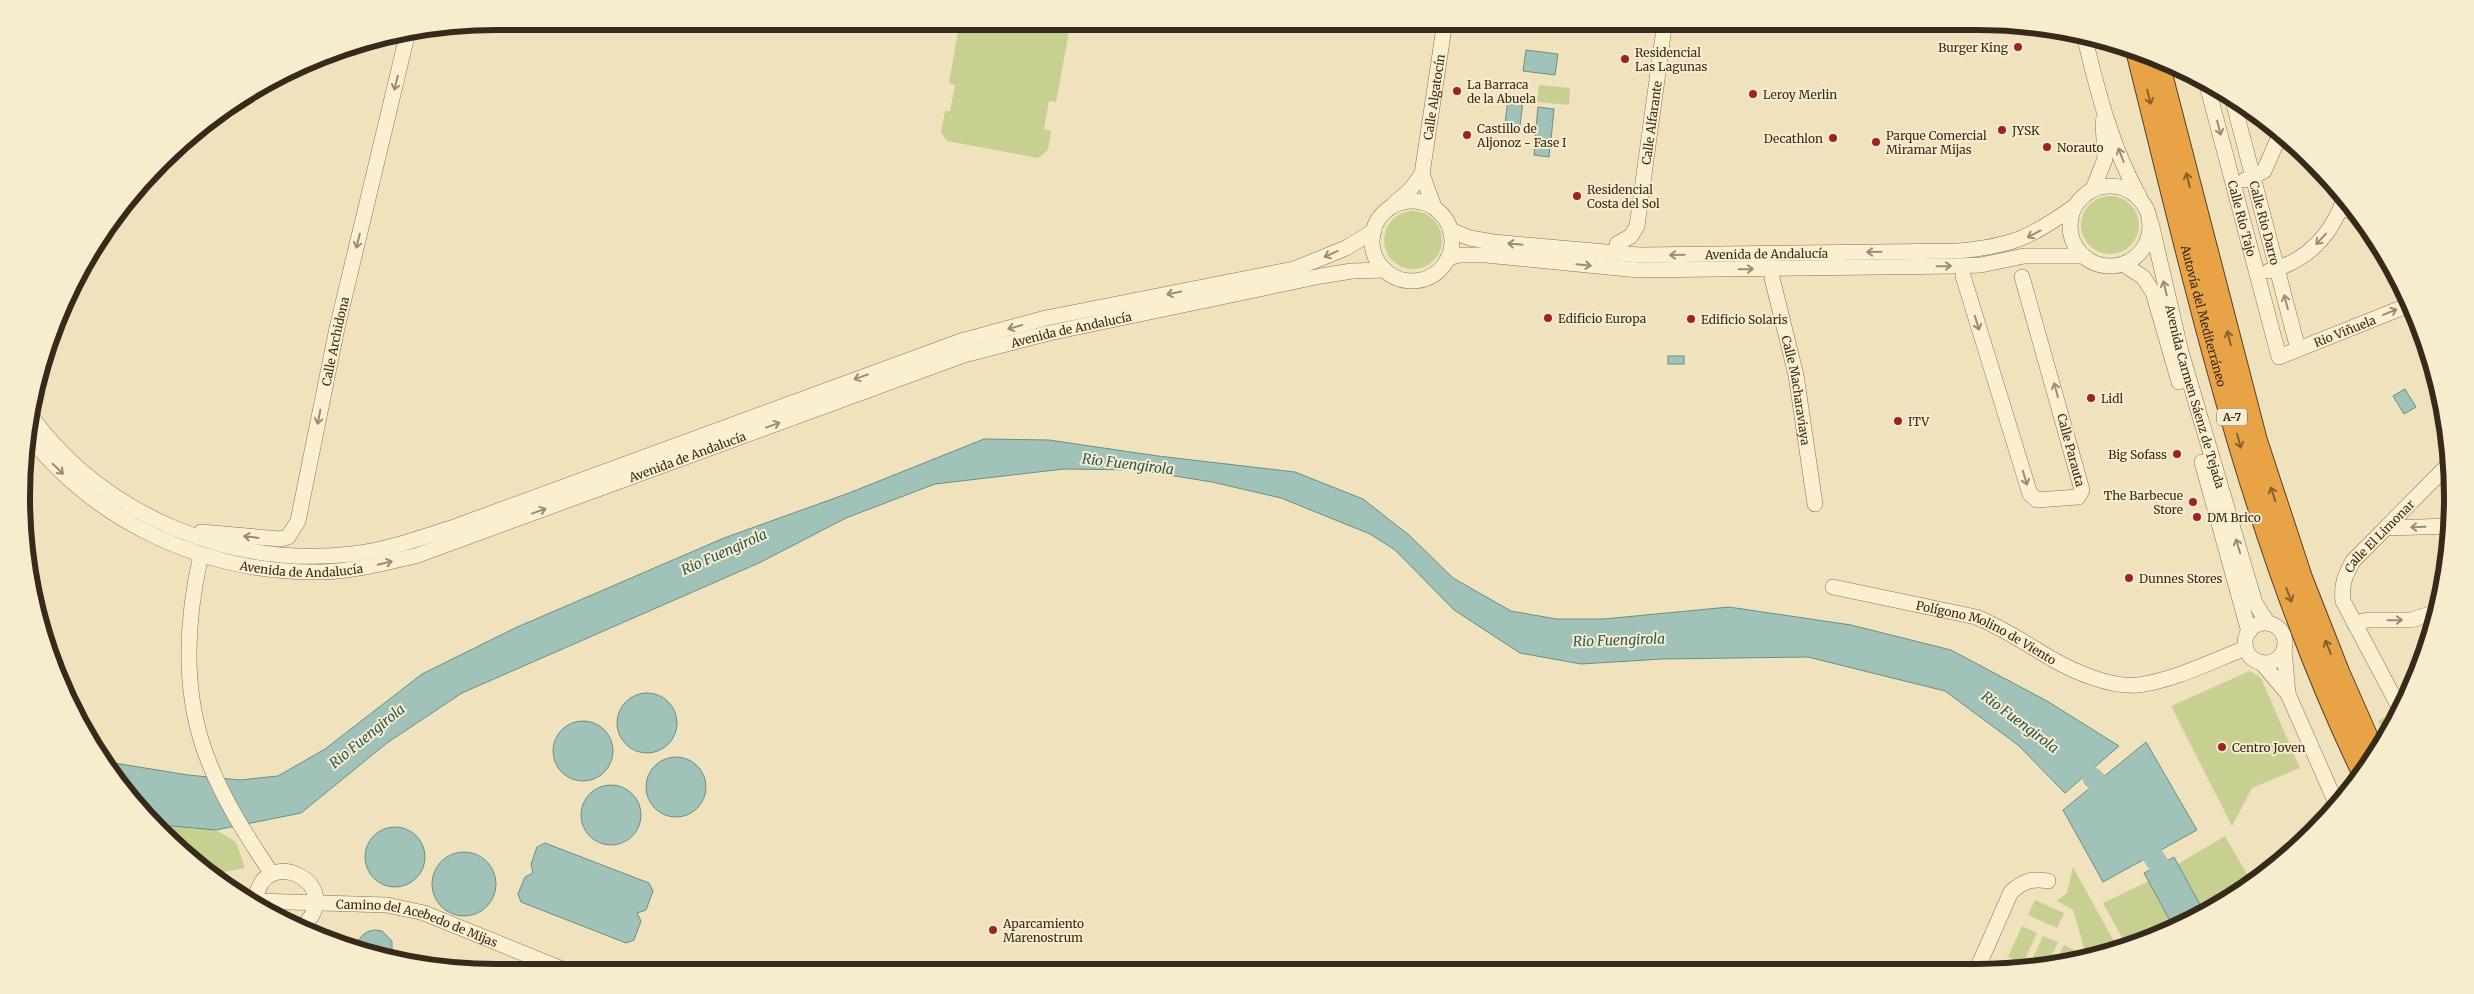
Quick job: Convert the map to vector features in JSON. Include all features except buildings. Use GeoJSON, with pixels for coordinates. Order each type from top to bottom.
{"type":"FeatureCollection","features":[{"type":"Feature","properties":{"kind":"highway","name":"Autovía del Mediterráneo"},"geometry":{"type":"LineString","coordinates":[[2139,60],[2208,327],[2250,481],[2284,583],[2330,700],[2359,764]]}},
{"type":"Feature","properties":{"kind":"highway","name":"Autovía del Mediterráneo"},"geometry":{"type":"LineString","coordinates":[[2159,67],[2256,441],[2301,578],[2338,672],[2371,747]]}},
{"type":"Feature","properties":{"kind":"highway"},"geometry":{"type":"LineString","coordinates":[[2338,672],[2376,739]]}},
{"type":"Feature","properties":{"kind":"highway"},"geometry":{"type":"LineString","coordinates":[[2330,700],[2352,774]]}},
{"type":"Feature","properties":{"kind":"street","name":"Calle Algatocín"},"geometry":{"type":"LineString","coordinates":[[1422,174],[1444,30]]}},
{"type":"Feature","properties":{"kind":"street","name":"Calle Alfarante"},"geometry":{"type":"LineString","coordinates":[[1616,244],[1631,236],[1637,226],[1664,30]]}},
{"type":"Feature","properties":{"kind":"street","name":"Calle Archidona"},"geometry":{"type":"LineString","coordinates":[[177,529],[280,539],[288,536],[298,521],[337,328],[406,39]]}},
{"type":"Feature","properties":{"kind":"street"},"geometry":{"type":"LineString","coordinates":[[2087,43],[2103,109],[2130,179],[2148,211],[2150,223],[2149,236],[2144,248],[2135,258],[2123,264],[2102,264],[2083,256],[2075,245],[2070,232],[2070,219],[2075,206],[2082,196],[2093,189],[2119,186],[2131,191],[2141,200]]}},
{"type":"Feature","properties":{"kind":"street","name":"Calle Rio Tajo"},"geometry":{"type":"LineString","coordinates":[[2209,93],[2280,357]]}},
{"type":"Feature","properties":{"kind":"street","name":"Calle Rio Darro"},"geometry":{"type":"LineString","coordinates":[[2235,108],[2298,349]]}},
{"type":"Feature","properties":{"kind":"street"},"geometry":{"type":"LineString","coordinates":[[2093,189],[2105,159],[2103,109]]}},
{"type":"Feature","properties":{"kind":"street"},"geometry":{"type":"LineString","coordinates":[[2234,183],[2254,178],[2264,171],[2277,140]]}},
{"type":"Feature","properties":{"kind":"street"},"geometry":{"type":"LineString","coordinates":[[1422,174],[1434,207],[1448,223],[1452,236],[1448,258],[1436,273],[1424,279],[1404,279],[1385,270],[1377,260],[1373,248],[1374,231],[1382,214],[1410,190],[1422,174]]}},
{"type":"Feature","properties":{"kind":"street"},"geometry":{"type":"LineString","coordinates":[[1392,206],[1416,201],[1434,207]]}},
{"type":"Feature","properties":{"kind":"street","name":"Avenida de Andalucía"},"geometry":{"type":"LineString","coordinates":[[1450,230],[1470,238],[1493,242],[1639,255],[1958,251],[1990,248],[2024,239],[2043,229],[2075,206]]}},
{"type":"Feature","properties":{"kind":"street"},"geometry":{"type":"LineString","coordinates":[[2258,274],[2278,269],[2306,255],[2330,230],[2341,206]]}},
{"type":"Feature","properties":{"kind":"street","name":"Avenida Carmen Sáenz de Tejada"},"geometry":{"type":"LineString","coordinates":[[2150,223],[2199,417],[2255,603],[2268,623]]}},
{"type":"Feature","properties":{"kind":"street","name":"Avenida de Andalucía"},"geometry":{"type":"LineString","coordinates":[[36,423],[60,452],[85,476],[148,516],[177,529],[237,550],[291,556],[353,554],[384,548],[454,527],[961,341],[1046,318],[1294,269],[1346,248],[1374,231]]}},
{"type":"Feature","properties":{"kind":"street","name":"Avenida de Andalucía"},"geometry":{"type":"LineString","coordinates":[[1448,258],[1458,255],[1486,255],[1647,270],[1957,266],[1981,265],[2024,256],[2083,256]]}},
{"type":"Feature","properties":{"kind":"street","name":"Avenida Carmen Sáenz de Tejada"},"geometry":{"type":"LineString","coordinates":[[2123,264],[2143,277],[2153,292],[2249,632]]}},
{"type":"Feature","properties":{"kind":"street","name":"Avenida de Andalucía"},"geometry":{"type":"LineString","coordinates":[[34,441],[53,464],[100,505],[143,531],[201,555],[234,564],[290,571],[330,571],[385,564],[460,540],[964,355],[1049,333],[1305,279],[1352,271],[1385,270]]}},
{"type":"Feature","properties":{"kind":"street","name":"Calle Parauta"},"geometry":{"type":"LineString","coordinates":[[1963,276],[2030,494],[2038,500],[2078,497],[2082,490],[2022,277]]}},
{"type":"Feature","properties":{"kind":"street","name":"Calle Macharaviaya"},"geometry":{"type":"LineString","coordinates":[[1772,278],[1796,374],[1815,504]]}},
{"type":"Feature","properties":{"kind":"street","name":"Rio Viñuela"},"geometry":{"type":"LineString","coordinates":[[2280,357],[2403,307]]}},
{"type":"Feature","properties":{"kind":"street","name":"Calle El Limonar"},"geometry":{"type":"LineString","coordinates":[[2397,702],[2343,601],[2341,587],[2345,574],[2353,561],[2443,470]]}},
{"type":"Feature","properties":{"kind":"street"},"geometry":{"type":"LineString","coordinates":[[2386,528],[2443,526]]}},
{"type":"Feature","properties":{"kind":"street"},"geometry":{"type":"LineString","coordinates":[[201,555],[193,588],[189,627],[193,698],[202,742],[213,773],[250,841],[272,874]]}},
{"type":"Feature","properties":{"kind":"street","name":"Polígono Molino de Viento"},"geometry":{"type":"LineString","coordinates":[[1833,587],[1976,617],[1995,624],[2078,672],[2104,681],[2137,685],[2161,680],[2246,648]]}},
{"type":"Feature","properties":{"kind":"street"},"geometry":{"type":"LineString","coordinates":[[2354,623],[2368,620],[2411,620],[2429,614]]}},
{"type":"Feature","properties":{"kind":"street"},"geometry":{"type":"LineString","coordinates":[[2288,694],[2283,633],[2274,625],[2268,623],[2255,626],[2249,632],[2246,648],[2251,656],[2260,662],[2288,694],[2334,798]]}},
{"type":"Feature","properties":{"kind":"street"},"geometry":{"type":"LineString","coordinates":[[2260,662],[2272,662],[2284,650]]}},
{"type":"Feature","properties":{"kind":"street"},"geometry":{"type":"LineString","coordinates":[[256,897],[263,880],[272,874],[281,871],[296,872],[303,876],[313,889],[315,903],[311,918],[306,923]]}},
{"type":"Feature","properties":{"kind":"street"},"geometry":{"type":"LineString","coordinates":[[1978,964],[2011,892],[2022,883],[2037,879],[2048,881]]}},
{"type":"Feature","properties":{"kind":"street","name":"Camino del Acebedo de Mijas"},"geometry":{"type":"LineString","coordinates":[[262,900],[387,905],[424,913],[552,964]]}},
{"type":"Feature","properties":{"kind":"green space"},"geometry":{"type":"Polygon","coordinates":[[[958,30],[1069,30],[1056,102],[1049,101],[1044,129],[1051,131],[1048,150],[1038,158],[947,141],[941,132],[945,111],[950,111],[955,85],[949,83],[958,30]]]}},
{"type":"Feature","properties":{"kind":"green space"},"geometry":{"type":"Polygon","coordinates":[[[1539,85],[1570,88],[1569,105],[1537,102],[1539,85]]]}},
{"type":"Feature","properties":{"kind":"green space"},"geometry":{"type":"Polygon","coordinates":[[[2104,196],[2116,196],[2131,204],[2139,219],[2139,231],[2131,246],[2116,254],[2104,254],[2089,246],[2081,231],[2081,219],[2089,204],[2104,196]]]}},
{"type":"Feature","properties":{"kind":"green space"},"geometry":{"type":"Polygon","coordinates":[[[1413,211],[1429,216],[1437,224],[1442,240],[1437,256],[1429,264],[1413,269],[1397,264],[1389,256],[1384,240],[1389,224],[1397,216],[1413,211]]]}},
{"type":"Feature","properties":{"kind":"green space"},"geometry":{"type":"Polygon","coordinates":[[[2250,671],[2261,678],[2300,768],[2252,788],[2232,826],[2171,706],[2250,671]]]}},
{"type":"Feature","properties":{"kind":"green space"},"geometry":{"type":"Polygon","coordinates":[[[2387,716],[2388,718],[2382,729],[2378,721],[2387,716]]]}},
{"type":"Feature","properties":{"kind":"green space"},"geometry":{"type":"Polygon","coordinates":[[[165,825],[216,830],[236,842],[245,868],[221,873],[189,848],[165,825]]]}},
{"type":"Feature","properties":{"kind":"green space"},"geometry":{"type":"Polygon","coordinates":[[[2225,836],[2248,876],[2201,906],[2178,864],[2225,836]]]}},
{"type":"Feature","properties":{"kind":"green space"},"geometry":{"type":"Polygon","coordinates":[[[2073,867],[2115,943],[2085,951],[2073,910],[2057,901],[2067,893],[2073,867]]]}},
{"type":"Feature","properties":{"kind":"green space"},"geometry":{"type":"Polygon","coordinates":[[[2149,881],[2171,922],[2123,940],[2103,903],[2149,881]]]}},
{"type":"Feature","properties":{"kind":"green space"},"geometry":{"type":"Polygon","coordinates":[[[2035,900],[2064,913],[2057,928],[2028,915],[2035,900]]]}},
{"type":"Feature","properties":{"kind":"green space"},"geometry":{"type":"Polygon","coordinates":[[[2022,926],[2037,933],[2024,961],[2019,962],[2008,957],[2022,926]]]}},
{"type":"Feature","properties":{"kind":"green space"},"geometry":{"type":"Polygon","coordinates":[[[2043,936],[2058,942],[2051,958],[2031,961],[2043,936]]]}},
{"type":"Feature","properties":{"kind":"green space"},"geometry":{"type":"Polygon","coordinates":[[[2064,945],[2078,952],[2078,953],[2059,957],[2064,945]]]}},
{"type":"Feature","properties":{"kind":"water"},"geometry":{"type":"Polygon","coordinates":[[[1526,50],[1558,54],[1555,75],[1523,71],[1526,50]]]}},
{"type":"Feature","properties":{"kind":"water"},"geometry":{"type":"Polygon","coordinates":[[[1508,99],[1523,101],[1519,134],[1504,132],[1508,99]]]}},
{"type":"Feature","properties":{"kind":"water"},"geometry":{"type":"Polygon","coordinates":[[[1538,107],[1554,109],[1551,140],[1535,138],[1538,107]]]}},
{"type":"Feature","properties":{"kind":"water"},"geometry":{"type":"Polygon","coordinates":[[[1535,144],[1550,146],[1549,157],[1534,155],[1535,144]]]}},
{"type":"Feature","properties":{"kind":"water"},"geometry":{"type":"Polygon","coordinates":[[[1668,356],[1684,356],[1684,364],[1668,364],[1668,356]]]}},
{"type":"Feature","properties":{"kind":"water"},"geometry":{"type":"Polygon","coordinates":[[[2405,389],[2416,407],[2404,414],[2393,396],[2405,389]]]}},
{"type":"Feature","properties":{"kind":"water"},"geometry":{"type":"Polygon","coordinates":[[[984,439],[1049,440],[1158,456],[1295,472],[1363,499],[1409,535],[1453,578],[1511,611],[1556,619],[1604,619],[1729,607],[1851,625],[1951,650],[2047,701],[2119,746],[2065,793],[2018,745],[1945,691],[1808,657],[1662,659],[1581,664],[1520,653],[1454,610],[1395,550],[1370,534],[1281,498],[1212,482],[1137,470],[1064,469],[935,484],[846,518],[759,563],[462,693],[387,743],[301,813],[216,830],[165,825],[146,805],[114,763],[188,775],[240,780],[278,776],[325,749],[422,674],[515,628],[724,538],[849,493],[984,439]]]}},
{"type":"Feature","properties":{"kind":"water"},"geometry":{"type":"Polygon","coordinates":[[[647,693],[664,698],[672,706],[677,723],[672,740],[664,748],[647,753],[630,748],[622,740],[617,723],[622,706],[630,698],[647,693]]]}},
{"type":"Feature","properties":{"kind":"water"},"geometry":{"type":"Polygon","coordinates":[[[583,721],[600,726],[608,734],[613,751],[608,768],[600,776],[583,781],[566,776],[558,768],[553,751],[558,734],[566,726],[583,721]]]}},
{"type":"Feature","properties":{"kind":"water"},"geometry":{"type":"Polygon","coordinates":[[[2146,742],[2197,830],[2103,882],[2063,810],[2146,742]]]}},
{"type":"Feature","properties":{"kind":"water"},"geometry":{"type":"Polygon","coordinates":[[[676,757],[693,762],[701,770],[706,787],[701,804],[693,812],[676,817],[659,812],[651,804],[646,787],[651,770],[659,762],[676,757]]]}},
{"type":"Feature","properties":{"kind":"water"},"geometry":{"type":"Polygon","coordinates":[[[611,785],[628,790],[636,798],[641,815],[636,832],[628,840],[611,845],[594,840],[586,832],[581,815],[586,798],[594,790],[611,785]]]}},
{"type":"Feature","properties":{"kind":"water"},"geometry":{"type":"Polygon","coordinates":[[[389,827],[401,827],[412,832],[420,840],[425,851],[423,869],[412,882],[401,887],[389,887],[378,882],[370,874],[365,863],[365,851],[370,840],[378,832],[389,827]]]}},
{"type":"Feature","properties":{"kind":"water"},"geometry":{"type":"Polygon","coordinates":[[[545,843],[649,883],[653,891],[646,910],[637,913],[641,921],[634,940],[626,943],[521,902],[518,894],[525,877],[533,873],[531,864],[537,847],[545,843]]]}},
{"type":"Feature","properties":{"kind":"water"},"geometry":{"type":"Polygon","coordinates":[[[464,852],[482,858],[490,866],[496,884],[490,902],[482,910],[464,916],[446,910],[438,902],[432,884],[438,866],[446,858],[464,852]]]}},
{"type":"Feature","properties":{"kind":"water"},"geometry":{"type":"Polygon","coordinates":[[[2174,857],[2201,906],[2171,922],[2144,873],[2174,857]]]}},
{"type":"Feature","properties":{"kind":"water"},"geometry":{"type":"Polygon","coordinates":[[[382,931],[392,941],[392,952],[358,942],[362,936],[368,932],[382,931]]]}},
{"type":"Feature","properties":{"kind":"waterway","name":"Rio Fuengirola"},"geometry":{"type":"LineString","coordinates":[[2093,778],[2116,803]]}},
{"type":"Feature","properties":{"kind":"waterway","name":"Rio Fuengirola"},"geometry":{"type":"LineString","coordinates":[[2137,832],[2159,865],[2186,915]]}},
{"type":"Feature","properties":{"kind":"place","name":"Burger King"},"geometry":{"type":"Point","coordinates":[2018,47]}},
{"type":"Feature","properties":{"kind":"place","name":"Residencial Las Lagunas"},"geometry":{"type":"Point","coordinates":[1625,59]}},
{"type":"Feature","properties":{"kind":"place","name":"La Barraca de la Abuela"},"geometry":{"type":"Point","coordinates":[1457,91]}},
{"type":"Feature","properties":{"kind":"place","name":"Leroy Merlin"},"geometry":{"type":"Point","coordinates":[1753,94]}},
{"type":"Feature","properties":{"kind":"place","name":"JYSK"},"geometry":{"type":"Point","coordinates":[2002,130]}},
{"type":"Feature","properties":{"kind":"place","name":"Castillo de Aljonoz - Fase I"},"geometry":{"type":"Point","coordinates":[1467,135]}},
{"type":"Feature","properties":{"kind":"place","name":"Decathlon"},"geometry":{"type":"Point","coordinates":[1833,138]}},
{"type":"Feature","properties":{"kind":"place","name":"Parque Comercial Miramar Mijas"},"geometry":{"type":"Point","coordinates":[1876,142]}},
{"type":"Feature","properties":{"kind":"place","name":"Norauto"},"geometry":{"type":"Point","coordinates":[2047,147]}},
{"type":"Feature","properties":{"kind":"place","name":"Residencial Costa del Sol"},"geometry":{"type":"Point","coordinates":[1577,196]}},
{"type":"Feature","properties":{"kind":"place","name":"Edificio Europa"},"geometry":{"type":"Point","coordinates":[1548,318]}},
{"type":"Feature","properties":{"kind":"place","name":"Edificio Solaris"},"geometry":{"type":"Point","coordinates":[1691,319]}},
{"type":"Feature","properties":{"kind":"place","name":"Lidl"},"geometry":{"type":"Point","coordinates":[2091,398]}},
{"type":"Feature","properties":{"kind":"place","name":"ITV"},"geometry":{"type":"Point","coordinates":[1898,421]}},
{"type":"Feature","properties":{"kind":"place","name":"Big Sofass"},"geometry":{"type":"Point","coordinates":[2177,454]}},
{"type":"Feature","properties":{"kind":"place","name":"The Barbecue Store"},"geometry":{"type":"Point","coordinates":[2193,502]}},
{"type":"Feature","properties":{"kind":"place","name":"DM Brico"},"geometry":{"type":"Point","coordinates":[2197,517]}},
{"type":"Feature","properties":{"kind":"place","name":"Dunnes Stores"},"geometry":{"type":"Point","coordinates":[2129,578]}},
{"type":"Feature","properties":{"kind":"place","name":"Centro Joven"},"geometry":{"type":"Point","coordinates":[2222,747]}},
{"type":"Feature","properties":{"kind":"place","name":"Aparcamiento Marenostrum"},"geometry":{"type":"Point","coordinates":[993,930]}}]}
